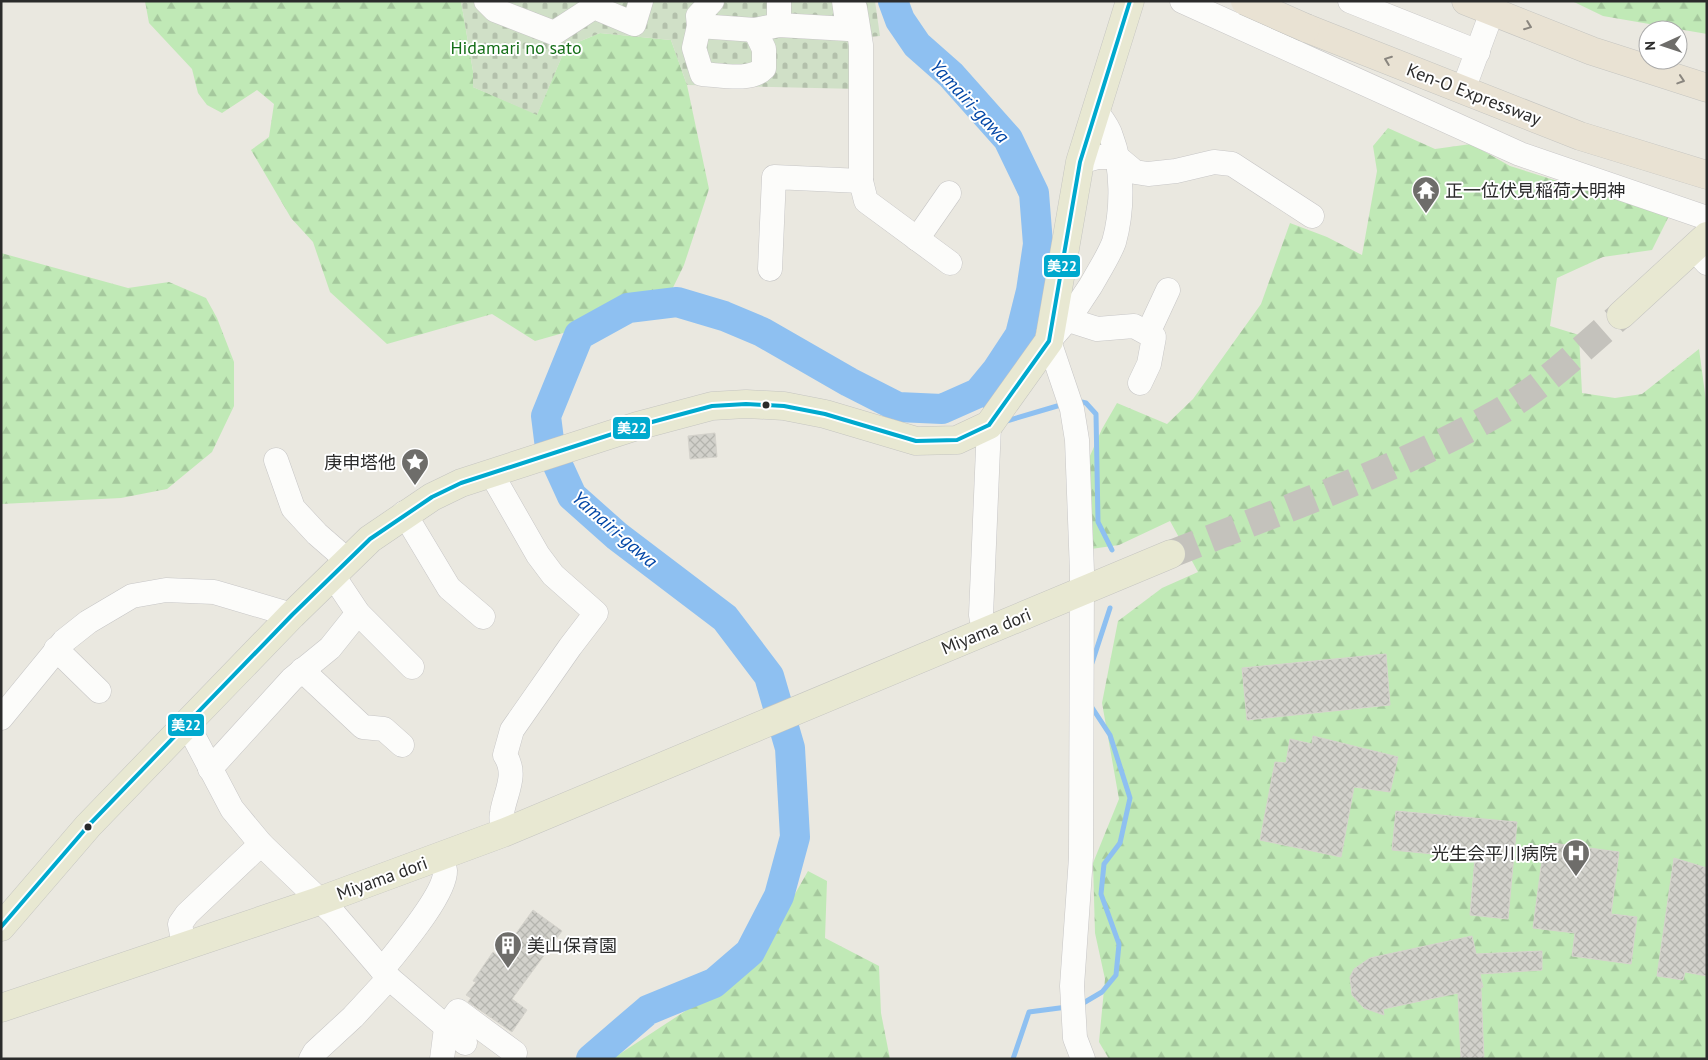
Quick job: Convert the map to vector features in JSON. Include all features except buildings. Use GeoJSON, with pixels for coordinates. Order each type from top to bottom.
{"type":"FeatureCollection","features":[{"type":"Feature","properties":{"kind":"highway","name":"Ken-O Expressway"},"geometry":{"type":"LineString","coordinates":[[1245,1],[1306,28],[1580,136],[1707,175]]}},
{"type":"Feature","properties":{"kind":"highway"},"geometry":{"type":"LineString","coordinates":[[1466,1],[1592,51],[1707,88]]}},
{"type":"Feature","properties":{"kind":"highway"},"geometry":{"type":"LineString","coordinates":[[1580,136],[1640,163],[1707,188]]}},
{"type":"Feature","properties":{"kind":"main road"},"geometry":{"type":"LineString","coordinates":[[1,926],[88,826],[183,726],[370,539],[404,514],[461,483],[572,447],[712,406],[746,404],[784,406],[825,414],[916,441],[957,440],[994,421],[1048,341],[1080,162],[1130,1]]}},
{"type":"Feature","properties":{"kind":"main road"},"geometry":{"type":"LineString","coordinates":[[1620,315],[1703,241]]}},
{"type":"Feature","properties":{"kind":"main road","name":"Miyama dori"},"geometry":{"type":"LineString","coordinates":[[8,1002],[319,901],[504,833],[1171,554]]}},
{"type":"Feature","properties":{"kind":"street"},"geometry":{"type":"LineString","coordinates":[[486,1],[495,10],[554,33],[594,7],[634,24],[641,1]]}},
{"type":"Feature","properties":{"kind":"street"},"geometry":{"type":"LineString","coordinates":[[712,1],[698,16],[699,26],[694,48],[702,74],[750,76],[759,74],[764,68],[764,48],[755,30]]}},
{"type":"Feature","properties":{"kind":"street"},"geometry":{"type":"LineString","coordinates":[[779,1],[779,25]]}},
{"type":"Feature","properties":{"kind":"street"},"geometry":{"type":"LineString","coordinates":[[844,1],[852,81]]}},
{"type":"Feature","properties":{"kind":"street"},"geometry":{"type":"LineString","coordinates":[[855,1],[861,45],[861,181],[866,201],[950,263]]}},
{"type":"Feature","properties":{"kind":"street"},"geometry":{"type":"LineString","coordinates":[[1182,1],[1520,154],[1703,241]]}},
{"type":"Feature","properties":{"kind":"street"},"geometry":{"type":"LineString","coordinates":[[1268,39],[1284,1]]}},
{"type":"Feature","properties":{"kind":"street"},"geometry":{"type":"LineString","coordinates":[[1350,1],[1478,52]]}},
{"type":"Feature","properties":{"kind":"street"},"geometry":{"type":"LineString","coordinates":[[1463,90],[1492,12]]}},
{"type":"Feature","properties":{"kind":"street"},"geometry":{"type":"LineString","coordinates":[[699,26],[755,30],[779,25],[848,29]]}},
{"type":"Feature","properties":{"kind":"street"},"geometry":{"type":"LineString","coordinates":[[1084,1059],[1076,1038],[1072,995],[1081,856],[1082,591],[1077,440],[1069,402],[1048,341],[1069,320],[1088,291],[1113,244],[1120,195],[1117,157],[1111,135],[1095,110]]}},
{"type":"Feature","properties":{"kind":"street"},"geometry":{"type":"LineString","coordinates":[[1080,162],[1098,157],[1117,157],[1136,172],[1148,174],[1176,171],[1214,162],[1232,164],[1312,216]]}},
{"type":"Feature","properties":{"kind":"street"},"geometry":{"type":"LineString","coordinates":[[770,269],[774,176],[861,181]]}},
{"type":"Feature","properties":{"kind":"street"},"geometry":{"type":"LineString","coordinates":[[917,239],[949,193]]}},
{"type":"Feature","properties":{"kind":"street"},"geometry":{"type":"LineString","coordinates":[[1148,333],[1168,290]]}},
{"type":"Feature","properties":{"kind":"street"},"geometry":{"type":"LineString","coordinates":[[1069,320],[1097,329],[1134,326],[1154,337],[1149,364],[1140,383]]}},
{"type":"Feature","properties":{"kind":"street"},"geometry":{"type":"LineString","coordinates":[[984,631],[981,615],[994,421]]}},
{"type":"Feature","properties":{"kind":"street"},"geometry":{"type":"LineString","coordinates":[[279,467],[293,508],[317,534],[340,568],[358,613],[412,667]]}},
{"type":"Feature","properties":{"kind":"street"},"geometry":{"type":"LineString","coordinates":[[491,473],[538,555],[553,575],[596,613],[512,730],[505,755],[510,763],[510,791],[501,814],[504,833]]}},
{"type":"Feature","properties":{"kind":"street"},"geometry":{"type":"LineString","coordinates":[[404,514],[449,588],[483,617]]}},
{"type":"Feature","properties":{"kind":"street"},"geometry":{"type":"LineString","coordinates":[[1,718],[56,649],[88,622],[120,602],[142,594],[166,590],[214,592],[292,615]]}},
{"type":"Feature","properties":{"kind":"street"},"geometry":{"type":"LineString","coordinates":[[210,769],[262,710],[302,670],[330,648],[358,613]]}},
{"type":"Feature","properties":{"kind":"street"},"geometry":{"type":"LineString","coordinates":[[56,649],[99,691]]}},
{"type":"Feature","properties":{"kind":"street"},"geometry":{"type":"LineString","coordinates":[[302,670],[363,727],[384,729],[402,745]]}},
{"type":"Feature","properties":{"kind":"street"},"geometry":{"type":"LineString","coordinates":[[183,726],[194,737],[232,809],[261,844],[334,914],[386,974],[465,1043]]}},
{"type":"Feature","properties":{"kind":"street"},"geometry":{"type":"LineString","coordinates":[[184,946],[180,924],[187,914],[261,844]]}},
{"type":"Feature","properties":{"kind":"street"},"geometry":{"type":"LineString","coordinates":[[311,1059],[315,1052],[353,1017],[386,974],[436,897],[445,873],[441,856]]}},
{"type":"Feature","properties":{"kind":"street"},"geometry":{"type":"LineString","coordinates":[[442,1059],[446,1028],[458,1010],[515,1053]]}},
{"type":"Feature","properties":{"kind":"green space"},"geometry":{"type":"Polygon","coordinates":[[[145,1],[461,1],[473,71],[473,87],[537,114],[566,47],[600,33],[671,40],[687,85],[709,189],[684,265],[665,304],[535,341],[492,314],[387,344],[330,292],[313,242],[291,218],[251,150],[269,137],[274,104],[257,90],[222,113],[207,105],[198,93],[192,69],[149,23],[145,1]]]}},
{"type":"Feature","properties":{"kind":"green space","name":"Hidamari no sato"},"geometry":{"type":"Polygon","coordinates":[[[461,1],[875,1],[880,36],[857,38],[858,89],[687,85],[671,40],[600,33],[566,47],[537,115],[473,87],[473,71],[461,1]]]}},
{"type":"Feature","properties":{"kind":"green space"},"geometry":{"type":"Polygon","coordinates":[[[1572,1],[1707,1],[1707,34],[1688,31],[1688,20],[1638,20],[1638,22],[1603,16],[1572,1]]]}},
{"type":"Feature","properties":{"kind":"green space"},"geometry":{"type":"Polygon","coordinates":[[[1388,128],[1435,149],[1471,144],[1510,166],[1669,216],[1652,250],[1603,257],[1557,278],[1550,326],[1579,335],[1582,393],[1615,398],[1642,394],[1699,349],[1707,408],[1707,1059],[1109,1059],[1099,1042],[1105,979],[1095,933],[1093,863],[1119,799],[1102,703],[1118,621],[1162,588],[1198,572],[1170,521],[1119,545],[1091,549],[1085,467],[1102,429],[1117,403],[1167,424],[1193,399],[1261,304],[1290,223],[1327,237],[1362,255],[1377,171],[1373,146],[1388,128]]]}},
{"type":"Feature","properties":{"kind":"green space"},"geometry":{"type":"Polygon","coordinates":[[[1,253],[128,288],[169,282],[206,298],[217,318],[234,362],[234,406],[212,452],[167,489],[121,498],[1,504],[1,253]]]}},
{"type":"Feature","properties":{"kind":"green space"},"geometry":{"type":"Polygon","coordinates":[[[808,871],[827,881],[825,938],[879,966],[881,1013],[890,1059],[612,1059],[754,966],[808,871]]]}},
{"type":"Feature","properties":{"kind":"waterway","name":"Yamairi-gawa"},"geometry":{"type":"LineString","coordinates":[[591,1059],[648,1010],[714,983],[750,952],[779,896],[795,837],[790,748],[769,676],[725,618],[617,536],[572,496],[550,448],[546,416],[579,335],[628,308],[677,302],[724,316],[762,332],[849,382],[898,407],[942,409],[978,393],[997,370],[1020,335],[1031,291],[1038,244],[1034,193],[1008,139],[951,75],[917,45],[900,20],[893,1]]}},
{"type":"Feature","properties":{"kind":"waterway"},"geometry":{"type":"LineString","coordinates":[[978,393],[988,411]]}},
{"type":"Feature","properties":{"kind":"waterway"},"geometry":{"type":"LineString","coordinates":[[1077,401],[1086,403],[1096,414],[1098,522],[1112,550]]}},
{"type":"Feature","properties":{"kind":"waterway"},"geometry":{"type":"LineString","coordinates":[[1003,422],[1064,404]]}},
{"type":"Feature","properties":{"kind":"waterway"},"geometry":{"type":"LineString","coordinates":[[1092,663],[1110,608]]}},
{"type":"Feature","properties":{"kind":"waterway"},"geometry":{"type":"LineString","coordinates":[[1080,1005],[1102,992],[1116,975],[1119,944],[1101,894],[1104,864],[1120,843],[1130,798],[1110,735],[1091,706]]}},
{"type":"Feature","properties":{"kind":"waterway"},"geometry":{"type":"LineString","coordinates":[[1013,1059],[1029,1012],[1067,1007]]}},
{"type":"Feature","properties":{"kind":"tunnel"},"geometry":{"type":"LineString","coordinates":[[1171,554],[1334,490],[1454,437],[1510,406],[1527,394],[1621,315]]}},
{"type":"Feature","properties":{"kind":"transit line","name":"美22"},"geometry":{"type":"LineString","coordinates":[[1,927],[88,826],[292,615],[370,539],[432,497],[461,483],[637,426],[712,406],[746,404],[784,406],[825,414],[916,441],[957,440],[989,425],[1049,341],[1080,162],[1130,1]]}},
{"type":"Feature","properties":{"kind":"place","name":"正一位伏見稲荷大明神"},"geometry":{"type":"Point","coordinates":[1426,214]}},
{"type":"Feature","properties":{"kind":"place","name":"庚申塔他"},"geometry":{"type":"Point","coordinates":[415,486]}},
{"type":"Feature","properties":{"kind":"place","name":"光生会平川病院"},"geometry":{"type":"Point","coordinates":[1576,877]}},
{"type":"Feature","properties":{"kind":"place","name":"美山保育園"},"geometry":{"type":"Point","coordinates":[508,969]}}]}
